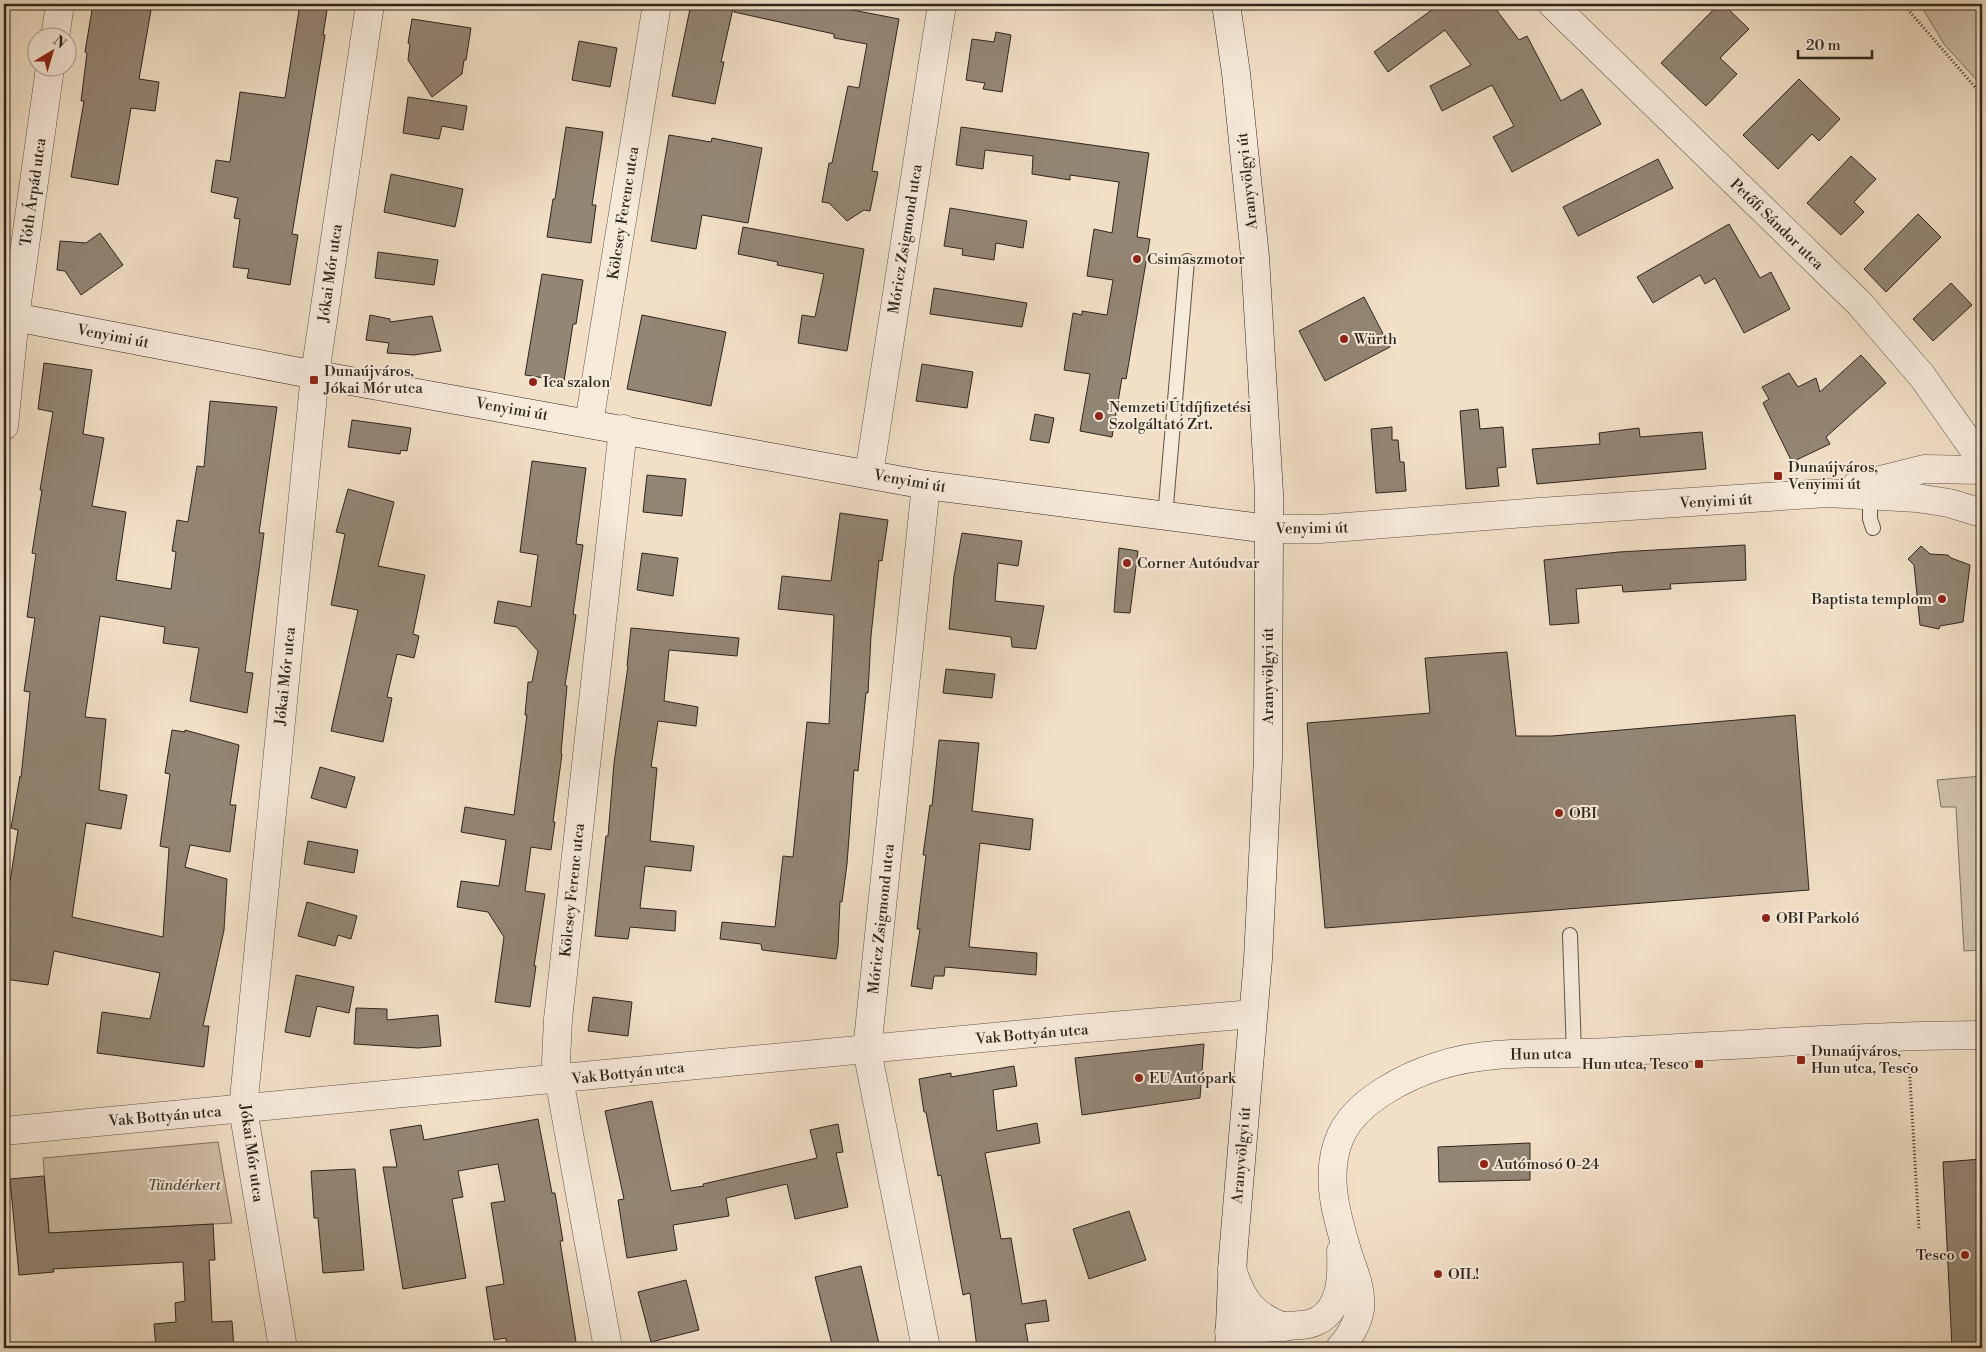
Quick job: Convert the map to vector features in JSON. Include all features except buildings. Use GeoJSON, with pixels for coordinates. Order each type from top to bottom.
{"type":"FeatureCollection","features":[{"type":"Feature","properties":{"kind":"street"},"geometry":{"type":"LineString","coordinates":[[56,28],[60,4]]}},
{"type":"Feature","properties":{"kind":"street","name":"Jókai Mór utca"},"geometry":{"type":"LineString","coordinates":[[283,1348],[243,1109],[315,374],[370,4]]}},
{"type":"Feature","properties":{"kind":"street","name":"Kölcsey Ferenc utca"},"geometry":{"type":"LineString","coordinates":[[589,423],[657,4]]}},
{"type":"Feature","properties":{"kind":"street","name":"Móricz Zsigmond utca"},"geometry":{"type":"LineString","coordinates":[[869,474],[942,4]]}},
{"type":"Feature","properties":{"kind":"street","name":"Aranyvölgyi út"},"geometry":{"type":"LineString","coordinates":[[1226,4],[1236,73],[1255,257],[1269,494],[1268,758],[1258,959],[1232,1270],[1229,1340]]}},
{"type":"Feature","properties":{"kind":"street","name":"Petőfi Sándor utca"},"geometry":{"type":"LineString","coordinates":[[1552,4],[1860,304],[1922,376],[1982,462]]}},
{"type":"Feature","properties":{"kind":"street","name":"Tóth Árpád utca"},"geometry":{"type":"LineString","coordinates":[[4,426],[10,316],[48,78]]}},
{"type":"Feature","properties":{"kind":"street","name":"Venyimi út"},"geometry":{"type":"LineString","coordinates":[[10,316],[315,374],[926,485],[1269,529],[1337,528],[1532,512],[1827,493],[1917,498],[1949,503],[1982,513]]}},
{"type":"Feature","properties":{"kind":"street","name":"Kölcsey Ferenc utca"},"geometry":{"type":"LineString","coordinates":[[608,1348],[556,1062],[558,1019],[623,429]]}},
{"type":"Feature","properties":{"kind":"street","name":"Venyimi út"},"geometry":{"type":"LineString","coordinates":[[1827,493],[1924,470],[1982,470]]}},
{"type":"Feature","properties":{"kind":"street","name":"Móricz Zsigmond utca"},"geometry":{"type":"LineString","coordinates":[[926,485],[867,1050],[926,1348]]}},
{"type":"Feature","properties":{"kind":"street","name":"Vak Bottyán utca"},"geometry":{"type":"LineString","coordinates":[[4,1131],[1253,1014]]}},
{"type":"Feature","properties":{"kind":"street","name":"Hun utca"},"geometry":{"type":"LineString","coordinates":[[1340,1348],[1356,1322],[1360,1310],[1360,1296],[1341,1230],[1332,1183],[1336,1150],[1342,1133],[1353,1118],[1369,1102],[1387,1089],[1412,1076],[1439,1066],[1470,1059],[1504,1055],[1574,1054],[1896,1036],[1982,1035]]}},
{"type":"Feature","properties":{"kind":"street","name":"Hun utca"},"geometry":{"type":"LineString","coordinates":[[1229,1340],[1318,1321],[1333,1305],[1339,1292],[1342,1276],[1341,1230]]}},
{"type":"Feature","properties":{"kind":"street"},"geometry":{"type":"LineString","coordinates":[[1232,1270],[1245,1301],[1267,1320],[1284,1327]]}},
{"type":"Feature","properties":{"kind":"lane"},"geometry":{"type":"LineString","coordinates":[[1165,517],[1187,260]]}},
{"type":"Feature","properties":{"kind":"lane"},"geometry":{"type":"LineString","coordinates":[[1870,496],[1870,519],[1873,528]]}},
{"type":"Feature","properties":{"kind":"lane"},"geometry":{"type":"LineString","coordinates":[[1570,935],[1574,1054]]}},
{"type":"Feature","properties":{"kind":"path"},"geometry":{"type":"LineString","coordinates":[[1903,4],[1982,95]]}},
{"type":"Feature","properties":{"kind":"path"},"geometry":{"type":"LineString","coordinates":[[1909,1058],[1919,1229]]}},
{"type":"Feature","properties":{"kind":"green space"},"geometry":{"type":"Polygon","coordinates":[[[1920,4],[1982,4],[1982,86],[1944,44],[1920,4]]]}},
{"type":"Feature","properties":{"kind":"green space"},"geometry":{"type":"Polygon","coordinates":[[[1982,776],[1982,950],[1964,951],[1956,807],[1941,807],[1937,780],[1982,776]]]}},
{"type":"Feature","properties":{"kind":"green space","name":"Tündérkert"},"geometry":{"type":"Polygon","coordinates":[[[218,1142],[232,1223],[49,1233],[43,1158],[218,1142]]]}},
{"type":"Feature","properties":{"kind":"place","name":"Csimaszmotor"},"geometry":{"type":"Point","coordinates":[1137,259]}},
{"type":"Feature","properties":{"kind":"place","name":"Würth"},"geometry":{"type":"Point","coordinates":[1344,339]}},
{"type":"Feature","properties":{"kind":"place","name":"Dunaújváros, Jókai Mór utca"},"geometry":{"type":"Point","coordinates":[314,380]}},
{"type":"Feature","properties":{"kind":"place","name":"Ica szalon"},"geometry":{"type":"Point","coordinates":[533,382]}},
{"type":"Feature","properties":{"kind":"place","name":"Nemzeti Útdíjfizetési Szolgáltató Zrt."},"geometry":{"type":"Point","coordinates":[1099,416]}},
{"type":"Feature","properties":{"kind":"place","name":"Dunaújváros, Venyimi út"},"geometry":{"type":"Point","coordinates":[1778,476]}},
{"type":"Feature","properties":{"kind":"place","name":"Corner Autóudvar"},"geometry":{"type":"Point","coordinates":[1127,563]}},
{"type":"Feature","properties":{"kind":"place","name":"Baptista templom"},"geometry":{"type":"Point","coordinates":[1942,599]}},
{"type":"Feature","properties":{"kind":"place","name":"OBI"},"geometry":{"type":"Point","coordinates":[1559,813]}},
{"type":"Feature","properties":{"kind":"place","name":"OBI Parkoló"},"geometry":{"type":"Point","coordinates":[1766,918]}},
{"type":"Feature","properties":{"kind":"place","name":"Dunaújváros, Hun utca, Tesco"},"geometry":{"type":"Point","coordinates":[1801,1060]}},
{"type":"Feature","properties":{"kind":"place","name":"Hun utca, Tesco"},"geometry":{"type":"Point","coordinates":[1699,1064]}},
{"type":"Feature","properties":{"kind":"place","name":"EU Autópark"},"geometry":{"type":"Point","coordinates":[1139,1078]}},
{"type":"Feature","properties":{"kind":"place","name":"Autómosó 0-24"},"geometry":{"type":"Point","coordinates":[1484,1164]}},
{"type":"Feature","properties":{"kind":"place","name":"Tesco"},"geometry":{"type":"Point","coordinates":[1965,1255]}},
{"type":"Feature","properties":{"kind":"place","name":"OIL!"},"geometry":{"type":"Point","coordinates":[1438,1274]}}]}
